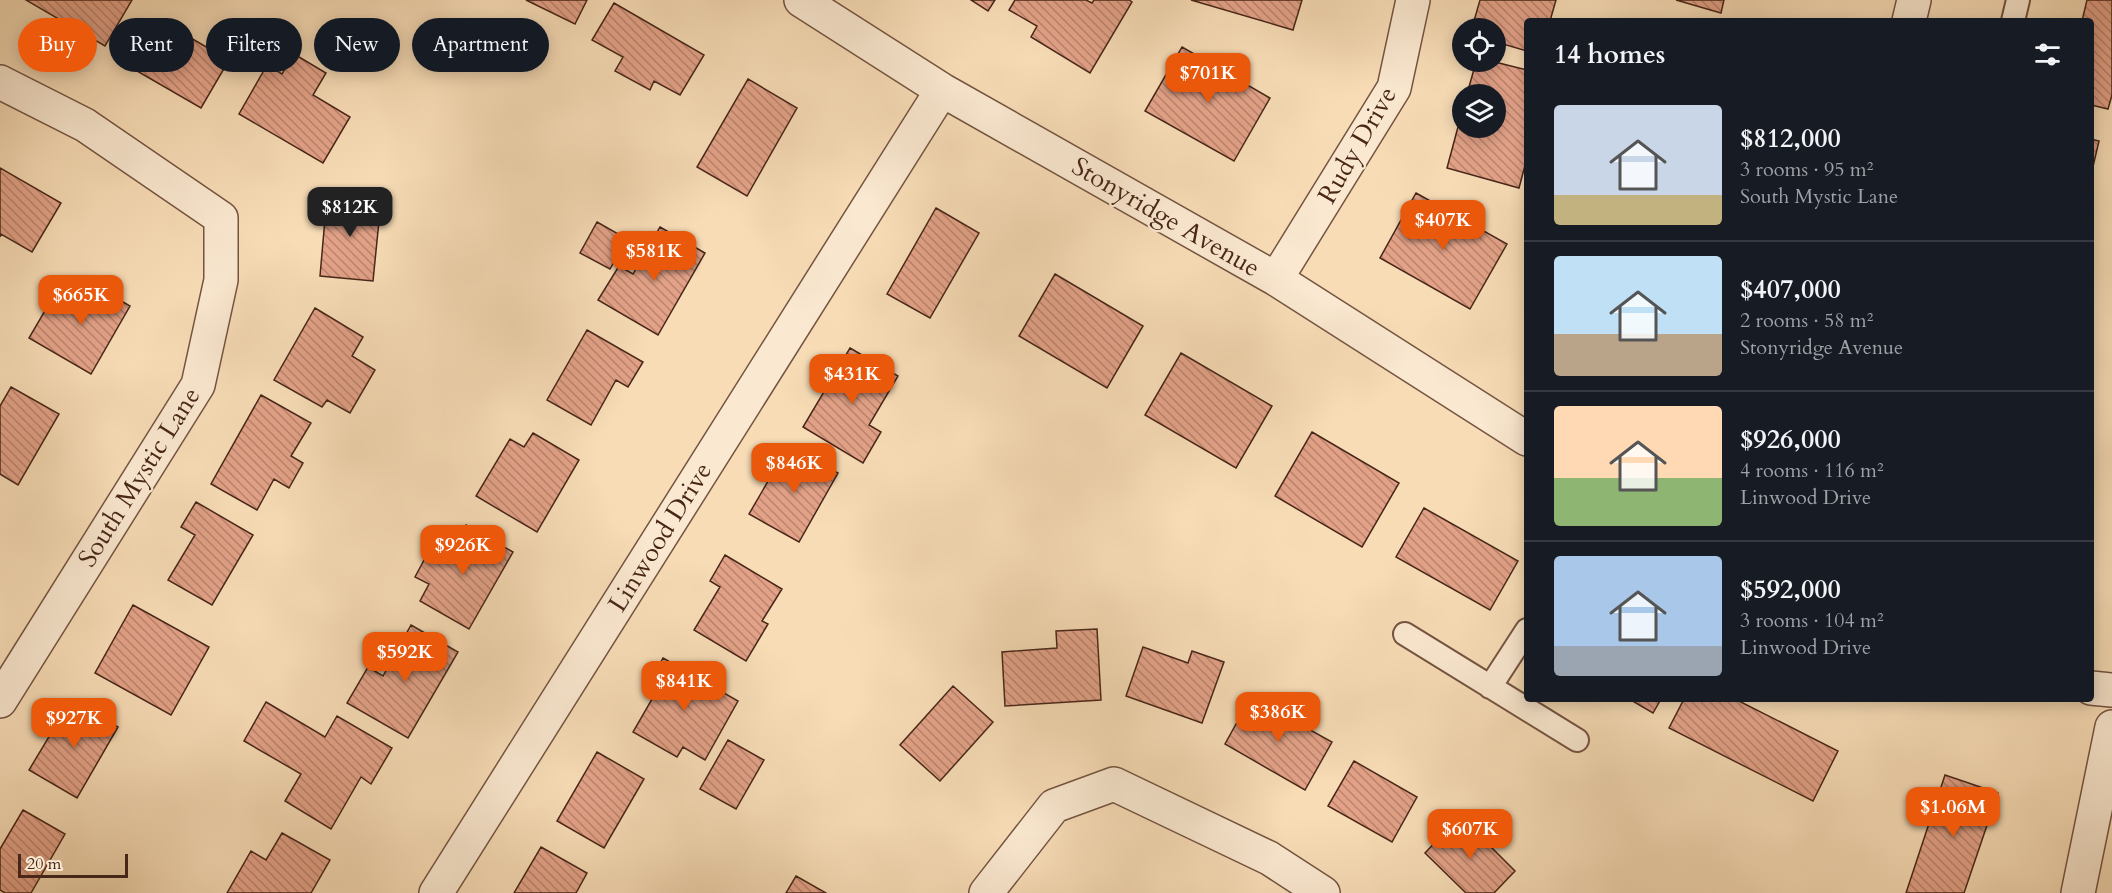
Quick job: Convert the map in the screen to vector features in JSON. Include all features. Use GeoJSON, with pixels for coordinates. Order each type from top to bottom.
{"type":"FeatureCollection","features":[{"type":"Feature","properties":{"kind":"street","name":"Stonyridge Avenue"},"geometry":{"type":"LineString","coordinates":[[801,0],[942,90],[1276,279],[1524,438]]}},
{"type":"Feature","properties":{"kind":"street","name":"Rudy Drive"},"geometry":{"type":"LineString","coordinates":[[1276,279],[1394,88],[1413,0]]}},
{"type":"Feature","properties":{"kind":"street"},"geometry":{"type":"LineString","coordinates":[[1910,18],[1914,0]]}},
{"type":"Feature","properties":{"kind":"street","name":"South Mystic Lane"},"geometry":{"type":"LineString","coordinates":[[0,82],[84,125],[221,218],[221,280],[198,385],[0,701]]}},
{"type":"Feature","properties":{"kind":"street","name":"Linwood Drive"},"geometry":{"type":"LineString","coordinates":[[436,893],[942,90]]}},
{"type":"Feature","properties":{"kind":"street"},"geometry":{"type":"LineString","coordinates":[[2094,688],[2112,690]]}},
{"type":"Feature","properties":{"kind":"street"},"geometry":{"type":"LineString","coordinates":[[2078,893],[2112,727]]}},
{"type":"Feature","properties":{"kind":"street"},"geometry":{"type":"LineString","coordinates":[[986,893],[1054,806],[1114,784],[1269,858],[1323,893]]}},
{"type":"Feature","properties":{"kind":"lane"},"geometry":{"type":"LineString","coordinates":[[2014,18],[2018,0]]}},
{"type":"Feature","properties":{"kind":"lane"},"geometry":{"type":"LineString","coordinates":[[1405,634],[1577,740]]}},
{"type":"Feature","properties":{"kind":"lane"},"geometry":{"type":"LineString","coordinates":[[1490,687],[1524,635]]}},
{"type":"Feature","properties":{"kind":"building"},"geometry":{"type":"Polygon","coordinates":[[[26,0],[132,0],[121,18],[109,18],[109,39],[105,46],[97,41],[97,18],[57,18],[26,0]]]}},
{"type":"Feature","properties":{"kind":"building"},"geometry":{"type":"Polygon","coordinates":[[[526,0],[587,0],[575,24],[526,0]]]}},
{"type":"Feature","properties":{"kind":"building"},"geometry":{"type":"Polygon","coordinates":[[[971,0],[995,0],[988,11],[971,0]]]}},
{"type":"Feature","properties":{"kind":"building"},"geometry":{"type":"Polygon","coordinates":[[[1015,0],[1086,0],[1092,3],[1094,0],[1129,0],[1132,2],[1090,73],[1031,37],[1037,26],[1009,10],[1015,0]]]}},
{"type":"Feature","properties":{"kind":"building"},"geometry":{"type":"Polygon","coordinates":[[[1191,0],[1302,0],[1293,30],[1191,0]]]}},
{"type":"Feature","properties":{"kind":"building"},"geometry":{"type":"Polygon","coordinates":[[[1480,0],[1556,0],[1551,18],[1524,18],[1524,50],[1506,45],[1506,18],[1475,18],[1480,0]]]}},
{"type":"Feature","properties":{"kind":"building"},"geometry":{"type":"Polygon","coordinates":[[[1676,0],[1724,0],[1721,13],[1676,0]]]}},
{"type":"Feature","properties":{"kind":"building"},"geometry":{"type":"Polygon","coordinates":[[[2087,0],[2112,0],[2112,95],[2108,109],[2094,106],[2094,18],[2083,18],[2087,0]]]}},
{"type":"Feature","properties":{"kind":"building"},"geometry":{"type":"Polygon","coordinates":[[[614,3],[704,55],[680,95],[654,81],[650,90],[615,71],[623,57],[592,40],[614,3]]]}},
{"type":"Feature","properties":{"kind":"building"},"geometry":{"type":"Polygon","coordinates":[[[194,40],[206,47],[206,72],[222,72],[201,108],[139,72],[194,72],[194,40]]]}},
{"type":"Feature","properties":{"kind":"building"},"geometry":{"type":"Polygon","coordinates":[[[1182,47],[1270,98],[1234,161],[1145,111],[1182,47]]]}},
{"type":"Feature","properties":{"kind":"building"},"geometry":{"type":"Polygon","coordinates":[[[302,59],[314,66],[314,72],[326,73],[313,95],[350,117],[323,163],[239,114],[263,72],[282,74],[283,72],[302,72],[302,59]]]}},
{"type":"Feature","properties":{"kind":"building"},"geometry":{"type":"Polygon","coordinates":[[[1506,65],[1524,69],[1524,169],[1519,188],[1447,168],[1455,138],[1506,138],[1506,84],[1470,84],[1473,72],[1506,72],[1506,65]]]}},
{"type":"Feature","properties":{"kind":"building"},"geometry":{"type":"Polygon","coordinates":[[[748,79],[797,108],[747,196],[697,167],[748,79]]]}},
{"type":"Feature","properties":{"kind":"building"},"geometry":{"type":"Polygon","coordinates":[[[2094,140],[2099,141],[2094,162],[2094,140]]]}},
{"type":"Feature","properties":{"kind":"building"},"geometry":{"type":"Polygon","coordinates":[[[0,168],[61,203],[32,252],[1,234],[0,237],[0,168]]]}},
{"type":"Feature","properties":{"kind":"building"},"geometry":{"type":"Polygon","coordinates":[[[1416,193],[1507,244],[1470,309],[1380,258],[1416,193]]]}},
{"type":"Feature","properties":{"kind":"building"},"geometry":{"type":"Polygon","coordinates":[[[327,196],[381,201],[373,281],[320,276],[327,196]]]}},
{"type":"Feature","properties":{"kind":"building"},"geometry":{"type":"Polygon","coordinates":[[[936,208],[979,233],[930,318],[887,294],[936,208]]]}},
{"type":"Feature","properties":{"kind":"building"},"geometry":{"type":"Polygon","coordinates":[[[597,222],[627,239],[610,269],[580,253],[597,222]]]}},
{"type":"Feature","properties":{"kind":"building"},"geometry":{"type":"Polygon","coordinates":[[[660,227],[705,253],[658,335],[598,300],[619,266],[633,274],[660,227]]]}},
{"type":"Feature","properties":{"kind":"building"},"geometry":{"type":"Polygon","coordinates":[[[1055,274],[1143,326],[1107,388],[1019,336],[1055,274]]]}},
{"type":"Feature","properties":{"kind":"building"},"geometry":{"type":"Polygon","coordinates":[[[84,279],[130,306],[91,374],[29,338],[50,302],[66,311],[84,279]]]}},
{"type":"Feature","properties":{"kind":"building"},"geometry":{"type":"Polygon","coordinates":[[[315,308],[363,337],[352,356],[375,370],[350,413],[327,400],[322,407],[274,380],[315,308]]]}},
{"type":"Feature","properties":{"kind":"building"},"geometry":{"type":"Polygon","coordinates":[[[587,330],[643,362],[628,387],[616,380],[591,425],[547,400],[587,330]]]}},
{"type":"Feature","properties":{"kind":"building"},"geometry":{"type":"Polygon","coordinates":[[[850,348],[898,376],[869,425],[881,432],[863,463],[803,427],[850,348]]]}},
{"type":"Feature","properties":{"kind":"building"},"geometry":{"type":"Polygon","coordinates":[[[1181,353],[1272,406],[1236,468],[1145,415],[1181,353]]]}},
{"type":"Feature","properties":{"kind":"building"},"geometry":{"type":"Polygon","coordinates":[[[11,387],[59,414],[18,485],[0,474],[0,406],[11,387]]]}},
{"type":"Feature","properties":{"kind":"building"},"geometry":{"type":"Polygon","coordinates":[[[261,395],[311,423],[291,456],[303,463],[289,488],[274,479],[257,510],[211,484],[261,395]]]}},
{"type":"Feature","properties":{"kind":"building"},"geometry":{"type":"Polygon","coordinates":[[[1312,432],[1399,483],[1362,547],[1275,496],[1312,432]]]}},
{"type":"Feature","properties":{"kind":"building"},"geometry":{"type":"Polygon","coordinates":[[[533,433],[579,460],[537,532],[476,496],[510,439],[524,447],[533,433]]]}},
{"type":"Feature","properties":{"kind":"building"},"geometry":{"type":"Polygon","coordinates":[[[789,445],[838,473],[799,542],[749,514],[789,445]]]}},
{"type":"Feature","properties":{"kind":"building"},"geometry":{"type":"Polygon","coordinates":[[[196,502],[253,535],[212,605],[168,580],[195,535],[181,527],[196,502]]]}},
{"type":"Feature","properties":{"kind":"building"},"geometry":{"type":"Polygon","coordinates":[[[1424,508],[1518,561],[1490,610],[1396,557],[1424,508]]]}},
{"type":"Feature","properties":{"kind":"building"},"geometry":{"type":"Polygon","coordinates":[[[466,525],[513,552],[469,629],[420,601],[429,584],[415,577],[430,549],[447,559],[466,525]]]}},
{"type":"Feature","properties":{"kind":"building"},"geometry":{"type":"Polygon","coordinates":[[[725,555],[782,589],[762,621],[768,624],[746,661],[694,630],[720,587],[710,581],[725,555]]]}},
{"type":"Feature","properties":{"kind":"building"},"geometry":{"type":"Polygon","coordinates":[[[133,605],[209,647],[171,715],[95,673],[133,605]]]}},
{"type":"Feature","properties":{"kind":"building"},"geometry":{"type":"Polygon","coordinates":[[[411,625],[458,652],[408,738],[347,703],[368,667],[383,676],[411,625]]]}},
{"type":"Feature","properties":{"kind":"building"},"geometry":{"type":"Polygon","coordinates":[[[1097,629],[1101,700],[1005,706],[1002,652],[1057,648],[1056,631],[1097,629]]]}},
{"type":"Feature","properties":{"kind":"building"},"geometry":{"type":"Polygon","coordinates":[[[1143,647],[1188,663],[1192,651],[1224,662],[1202,723],[1126,696],[1143,647]]]}},
{"type":"Feature","properties":{"kind":"building"},"geometry":{"type":"Polygon","coordinates":[[[663,658],[738,701],[705,760],[683,747],[677,757],[633,732],[659,687],[650,682],[663,658]]]}},
{"type":"Feature","properties":{"kind":"building"},"geometry":{"type":"Polygon","coordinates":[[[953,686],[993,722],[940,781],[900,745],[953,686]]]}},
{"type":"Feature","properties":{"kind":"building"},"geometry":{"type":"Polygon","coordinates":[[[1251,697],[1332,742],[1305,790],[1225,744],[1251,697]]]}},
{"type":"Feature","properties":{"kind":"building"},"geometry":{"type":"Polygon","coordinates":[[[71,700],[118,727],[77,798],[29,770],[71,700]]]}},
{"type":"Feature","properties":{"kind":"building"},"geometry":{"type":"Polygon","coordinates":[[[266,702],[325,737],[337,716],[392,748],[371,784],[361,777],[331,829],[285,801],[301,774],[244,741],[266,702]]]}},
{"type":"Feature","properties":{"kind":"building"},"geometry":{"type":"Polygon","coordinates":[[[1634,702],[1659,702],[1653,713],[1634,702]]]}},
{"type":"Feature","properties":{"kind":"building"},"geometry":{"type":"Polygon","coordinates":[[[1682,702],[1741,702],[1838,751],[1813,801],[1669,728],[1682,702]]]}},
{"type":"Feature","properties":{"kind":"building"},"geometry":{"type":"Polygon","coordinates":[[[728,740],[764,760],[736,809],[700,789],[728,740]]]}},
{"type":"Feature","properties":{"kind":"building"},"geometry":{"type":"Polygon","coordinates":[[[597,752],[644,779],[604,848],[557,821],[597,752]]]}},
{"type":"Feature","properties":{"kind":"building"},"geometry":{"type":"Polygon","coordinates":[[[1354,761],[1417,797],[1392,842],[1328,806],[1354,761]]]}},
{"type":"Feature","properties":{"kind":"building"},"geometry":{"type":"Polygon","coordinates":[[[1945,775],[1998,793],[1964,893],[1906,893],[1945,775]]]}},
{"type":"Feature","properties":{"kind":"building"},"geometry":{"type":"Polygon","coordinates":[[[23,810],[65,834],[31,893],[5,893],[0,890],[0,849],[23,810]]]}},
{"type":"Feature","properties":{"kind":"building"},"geometry":{"type":"Polygon","coordinates":[[[1460,816],[1515,871],[1494,893],[1466,893],[1425,853],[1460,816]]]}},
{"type":"Feature","properties":{"kind":"building"},"geometry":{"type":"Polygon","coordinates":[[[282,833],[330,860],[311,893],[227,893],[251,851],[266,860],[282,833]]]}},
{"type":"Feature","properties":{"kind":"building"},"geometry":{"type":"Polygon","coordinates":[[[541,847],[587,873],[576,893],[514,893],[541,847]]]}},
{"type":"Feature","properties":{"kind":"building"},"geometry":{"type":"Polygon","coordinates":[[[796,876],[826,893],[786,893],[796,876]]]}}]}
